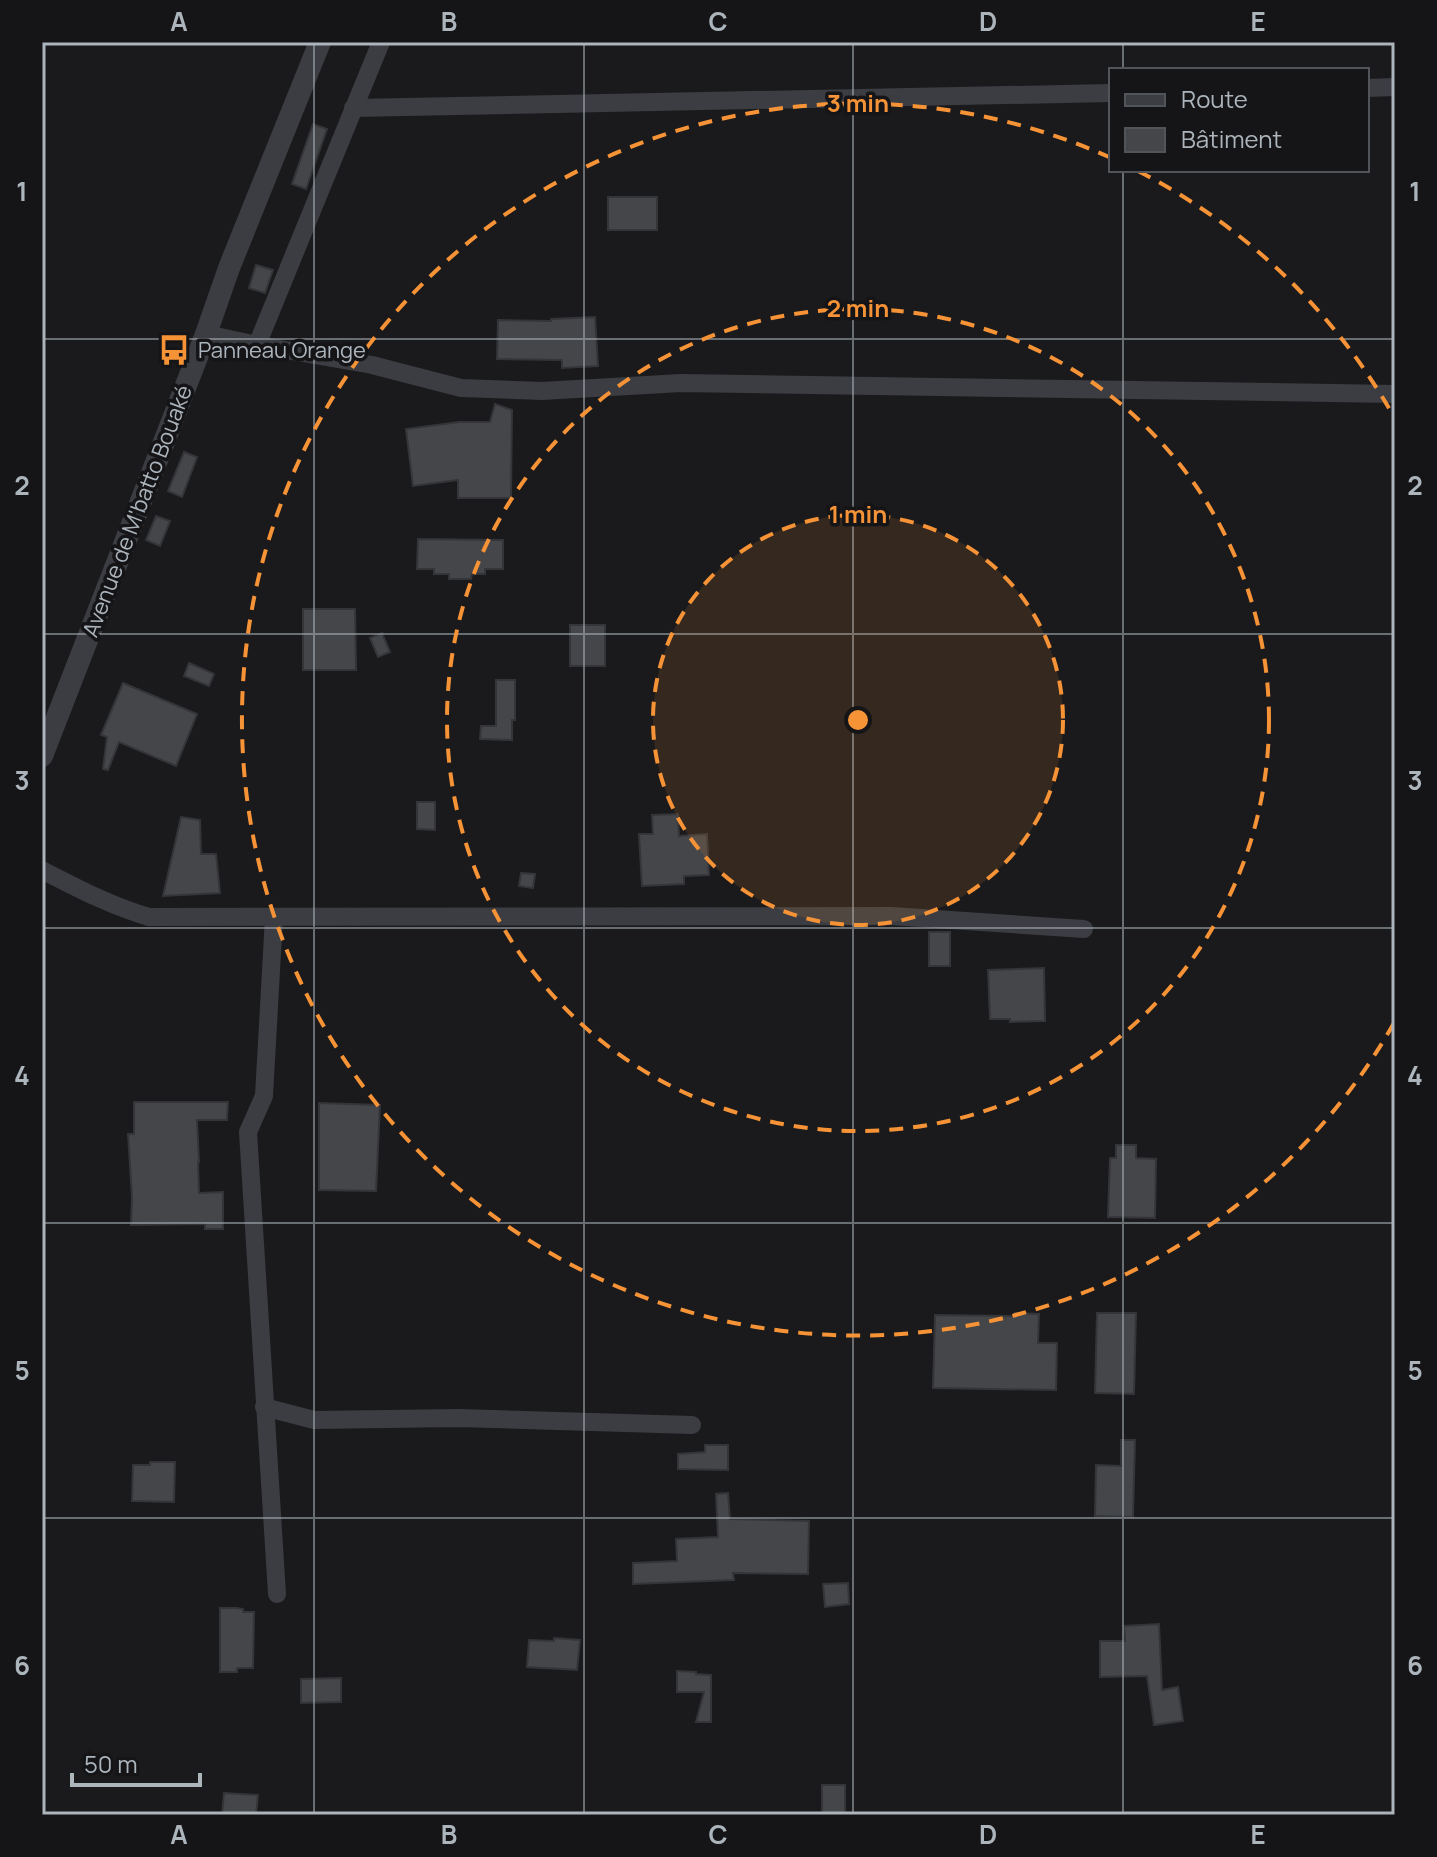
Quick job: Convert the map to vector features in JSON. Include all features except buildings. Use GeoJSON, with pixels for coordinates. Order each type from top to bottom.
{"type":"FeatureCollection","features":[{"type":"Feature","properties":{"kind":"street","name":"Avenue de M'batto Bouaké"},"geometry":{"type":"LineString","coordinates":[[42,756],[229,268],[320,42]]}},
{"type":"Feature","properties":{"kind":"street"},"geometry":{"type":"LineString","coordinates":[[257,345],[381,42]]}},
{"type":"Feature","properties":{"kind":"street"},"geometry":{"type":"LineString","coordinates":[[1369,88],[1395,87]]}},
{"type":"Feature","properties":{"kind":"street"},"geometry":{"type":"LineString","coordinates":[[353,108],[1109,93]]}},
{"type":"Feature","properties":{"kind":"street"},"geometry":{"type":"LineString","coordinates":[[206,334],[372,365],[475,389],[542,391],[681,383],[1395,394]]}},
{"type":"Feature","properties":{"kind":"street"},"geometry":{"type":"LineString","coordinates":[[42,870],[99,899],[149,917],[891,916],[1084,929]]}},
{"type":"Feature","properties":{"kind":"street"},"geometry":{"type":"LineString","coordinates":[[274,917],[264,1096],[248,1132],[277,1594]]}},
{"type":"Feature","properties":{"kind":"street"},"geometry":{"type":"LineString","coordinates":[[264,1407],[314,1420],[459,1418],[692,1425]]}},
{"type":"Feature","properties":{"kind":"place","name":"Panneau Orange"},"geometry":{"type":"Point","coordinates":[174,350]}}]}
